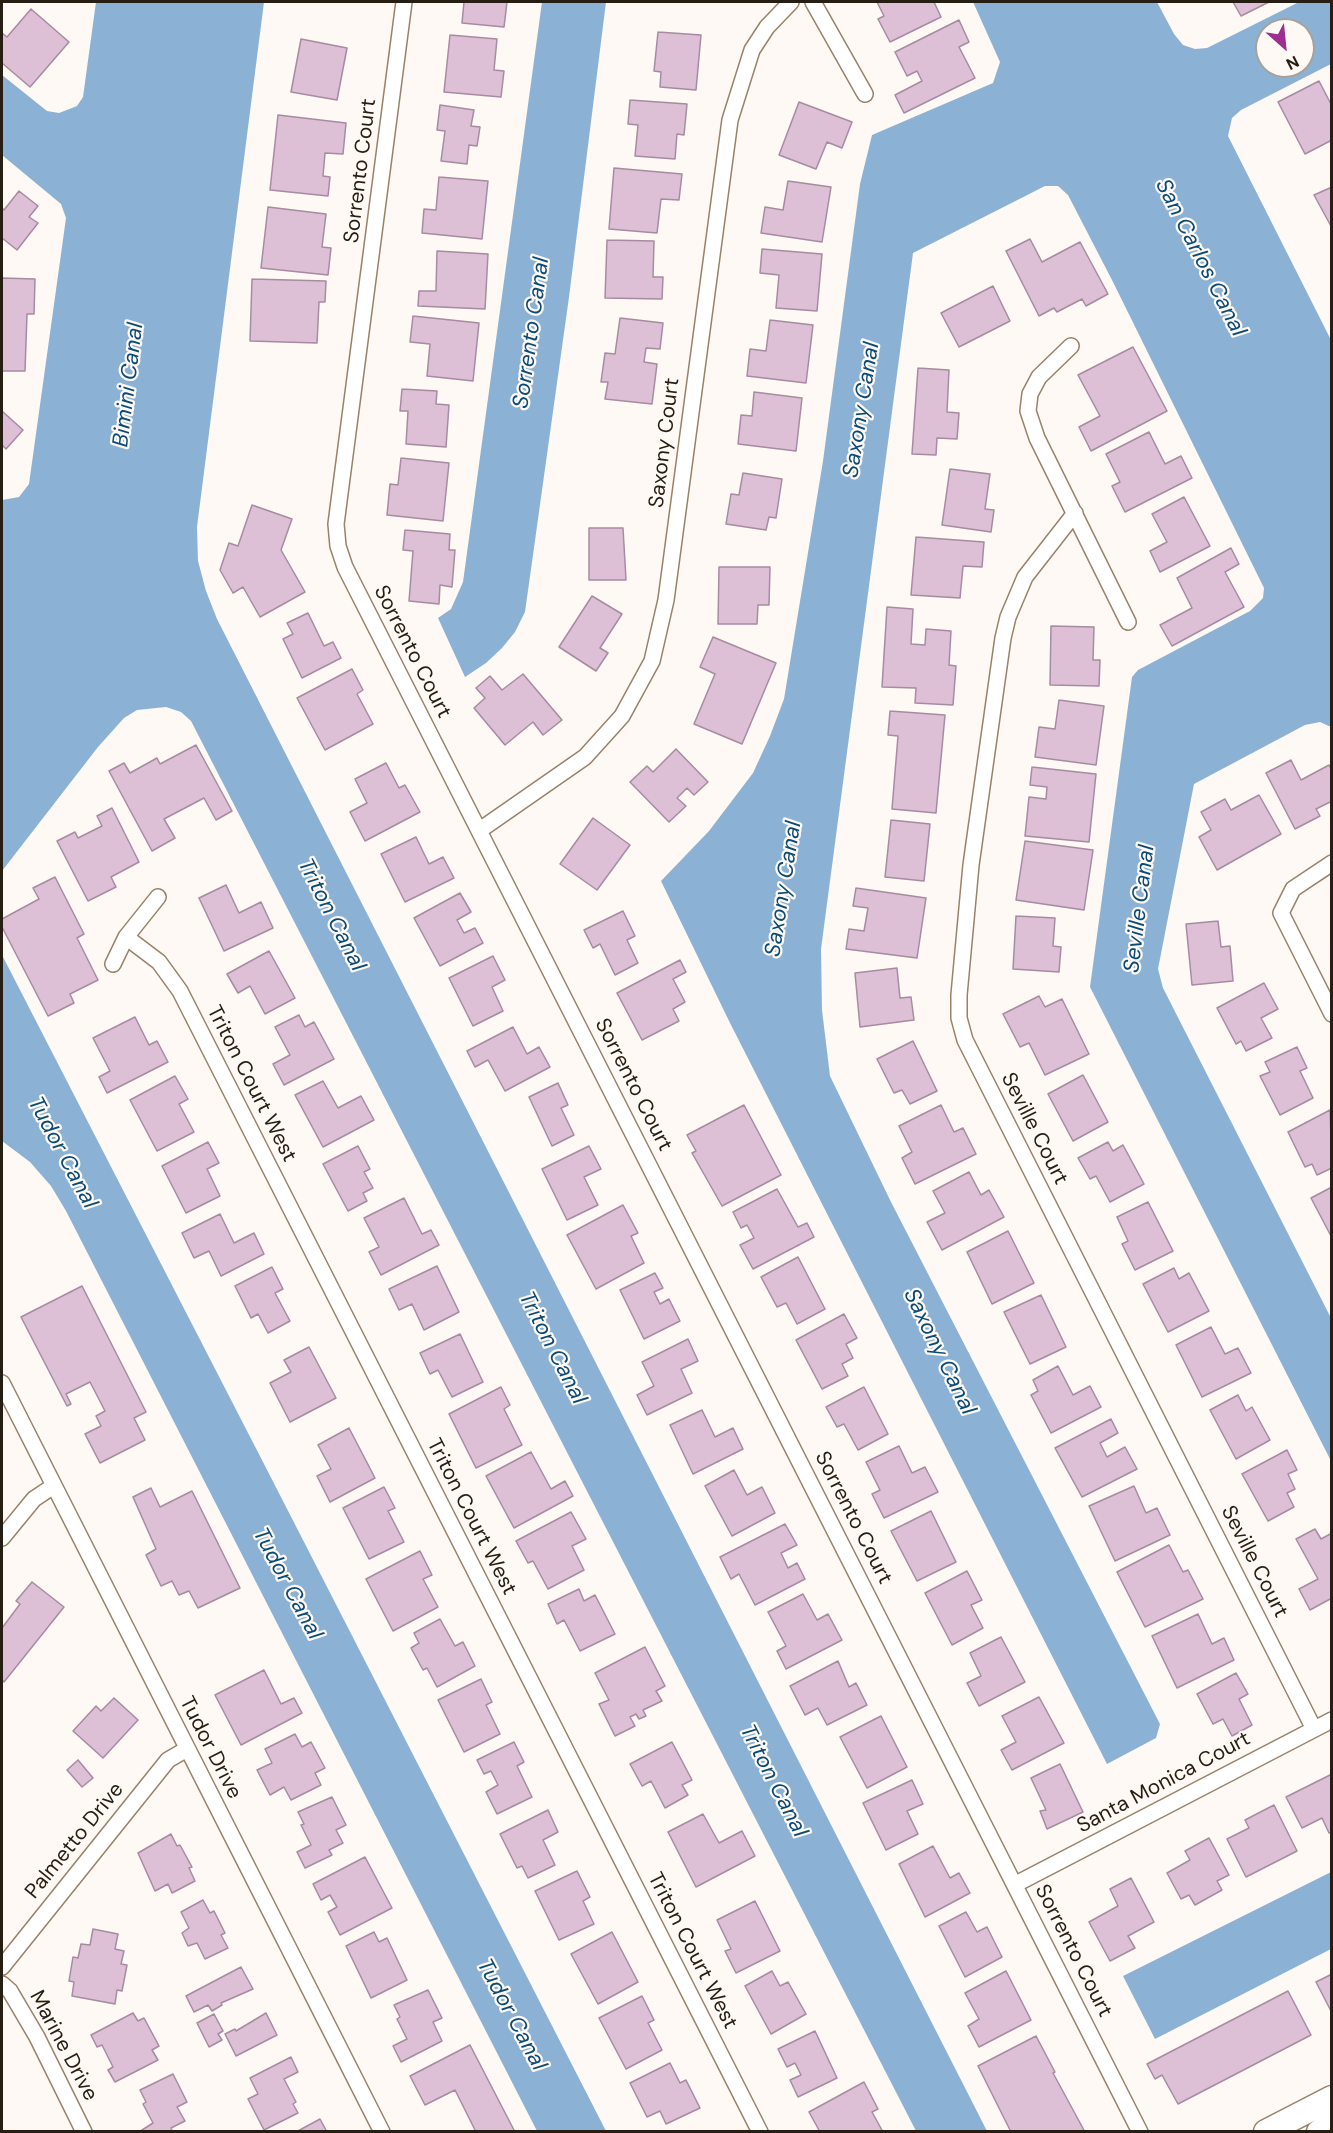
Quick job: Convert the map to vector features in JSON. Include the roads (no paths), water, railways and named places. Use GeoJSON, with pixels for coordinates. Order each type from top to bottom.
{"type":"FeatureCollection","features":[{"type":"Feature","properties":{"kind":"main road"},"geometry":{"type":"LineString","coordinates":[[1266,2132],[1332,2098]]}},
{"type":"Feature","properties":{"kind":"main road"},"geometry":{"type":"LineString","coordinates":[[1319,2132],[1332,2124]]}},
{"type":"Feature","properties":{"kind":"street","name":"Sorrento Court"},"geometry":{"type":"LineString","coordinates":[[404,2],[336,524],[338,546],[345,567],[1140,2132]]}},
{"type":"Feature","properties":{"kind":"street","name":"Saxony Court"},"geometry":{"type":"LineString","coordinates":[[480,830],[585,758],[622,716],[652,661],[666,600],[730,120],[752,50],[767,27],[791,2]]}},
{"type":"Feature","properties":{"kind":"street"},"geometry":{"type":"LineString","coordinates":[[813,2],[865,94]]}},
{"type":"Feature","properties":{"kind":"street"},"geometry":{"type":"LineString","coordinates":[[1071,346],[1039,377],[1030,394],[1028,411],[1037,438],[1128,622]]}},
{"type":"Feature","properties":{"kind":"street","name":"Seville Court"},"geometry":{"type":"LineString","coordinates":[[1075,513],[1025,577],[1015,597],[1003,638],[971,864],[959,995],[960,1018],[965,1041],[1314,1729]]}},
{"type":"Feature","properties":{"kind":"street"},"geometry":{"type":"LineString","coordinates":[[1332,863],[1293,889],[1281,913],[1332,1014]]}},
{"type":"Feature","properties":{"kind":"street"},"geometry":{"type":"LineString","coordinates":[[112,964],[126,937],[159,897]]}},
{"type":"Feature","properties":{"kind":"street","name":"Triton Court West"},"geometry":{"type":"LineString","coordinates":[[126,937],[159,962],[180,991],[760,2132]]}},
{"type":"Feature","properties":{"kind":"street","name":"Tudor Drive"},"geometry":{"type":"LineString","coordinates":[[2,1383],[52,1488],[382,2132]]}},
{"type":"Feature","properties":{"kind":"street"},"geometry":{"type":"LineString","coordinates":[[2,1538],[34,1499],[52,1488]]}},
{"type":"Feature","properties":{"kind":"street","name":"Santa Monica Court"},"geometry":{"type":"LineString","coordinates":[[1016,1884],[1332,1720]]}},
{"type":"Feature","properties":{"kind":"street","name":"Palmetto Drive"},"geometry":{"type":"LineString","coordinates":[[2,1967],[168,1760],[187,1749]]}},
{"type":"Feature","properties":{"kind":"street","name":"Marine Drive"},"geometry":{"type":"LineString","coordinates":[[2,1984],[10,1991],[37,2037],[84,2132]]}},
{"type":"Feature","properties":{"kind":"water"},"geometry":{"type":"Polygon","coordinates":[[[96,2],[264,2],[197,527],[198,561],[206,591],[217,619],[987,2131],[916,2131],[191,721],[181,712],[166,707],[137,710],[124,718],[98,747],[2,871],[2,500],[19,497],[29,484],[66,218],[61,204],[2,155],[2,75],[47,111],[59,113],[77,106],[83,97],[96,2]]]}},
{"type":"Feature","properties":{"kind":"water","name":"Sorrento Canal"},"geometry":{"type":"Polygon","coordinates":[[[542,2],[606,2],[569,297],[525,612],[515,632],[502,648],[486,663],[465,677],[438,618],[451,609],[463,582],[542,2]]]}},
{"type":"Feature","properties":{"kind":"water"},"geometry":{"type":"Polygon","coordinates":[[[973,2],[1157,2],[1174,34],[1183,45],[1195,49],[1207,48],[1255,24],[1255,78],[1304,78],[1241,110],[1232,118],[1228,136],[1331,340],[1331,727],[1320,722],[1305,725],[1194,784],[1158,969],[1163,988],[1331,1318],[1331,1461],[1090,987],[1132,677],[1138,670],[1250,611],[1263,598],[1264,588],[1068,195],[1058,186],[1045,186],[913,253],[821,949],[822,1010],[830,1076],[891,1202],[1160,1724],[1156,1738],[1107,1764],[730,1023],[661,881],[709,831],[753,773],[784,699],[823,461],[860,184],[872,135],[993,83],[1000,62],[973,2]]]}},
{"type":"Feature","properties":{"kind":"water"},"geometry":{"type":"Polygon","coordinates":[[[1299,2],[1331,2],[1331,64],[1315,72],[1315,18],[1267,18],[1299,2]]]}},
{"type":"Feature","properties":{"kind":"water","name":"Tudor Canal"},"geometry":{"type":"Polygon","coordinates":[[[2,955],[606,2131],[537,2131],[66,1211],[51,1186],[30,1162],[2,1141],[2,955]]]}},
{"type":"Feature","properties":{"kind":"water"},"geometry":{"type":"Polygon","coordinates":[[[1331,1872],[1331,1949],[1155,2039],[1123,1976],[1331,1872]]]}},
{"type":"Feature","properties":{"kind":"water label","name":"San Carlos Canal"},"geometry":{"type":"Point","coordinates":[1200,258]}},
{"type":"Feature","properties":{"kind":"water label","name":"Bimini Canal"},"geometry":{"type":"Point","coordinates":[129,385]}},
{"type":"Feature","properties":{"kind":"water label","name":"Saxony Canal"},"geometry":{"type":"Point","coordinates":[862,410]}},
{"type":"Feature","properties":{"kind":"water label","name":"Saxony Canal"},"geometry":{"type":"Point","coordinates":[784,889]}},
{"type":"Feature","properties":{"kind":"water label","name":"Seville Canal"},"geometry":{"type":"Point","coordinates":[1140,909]}},
{"type":"Feature","properties":{"kind":"water label","name":"Triton Canal"},"geometry":{"type":"Point","coordinates":[331,915]}},
{"type":"Feature","properties":{"kind":"water label","name":"Triton Canal"},"geometry":{"type":"Point","coordinates":[552,1348]}},
{"type":"Feature","properties":{"kind":"water label","name":"Saxony Canal"},"geometry":{"type":"Point","coordinates":[939,1352]}},
{"type":"Feature","properties":{"kind":"water label","name":"Triton Canal"},"geometry":{"type":"Point","coordinates":[773,1781]}}]}
